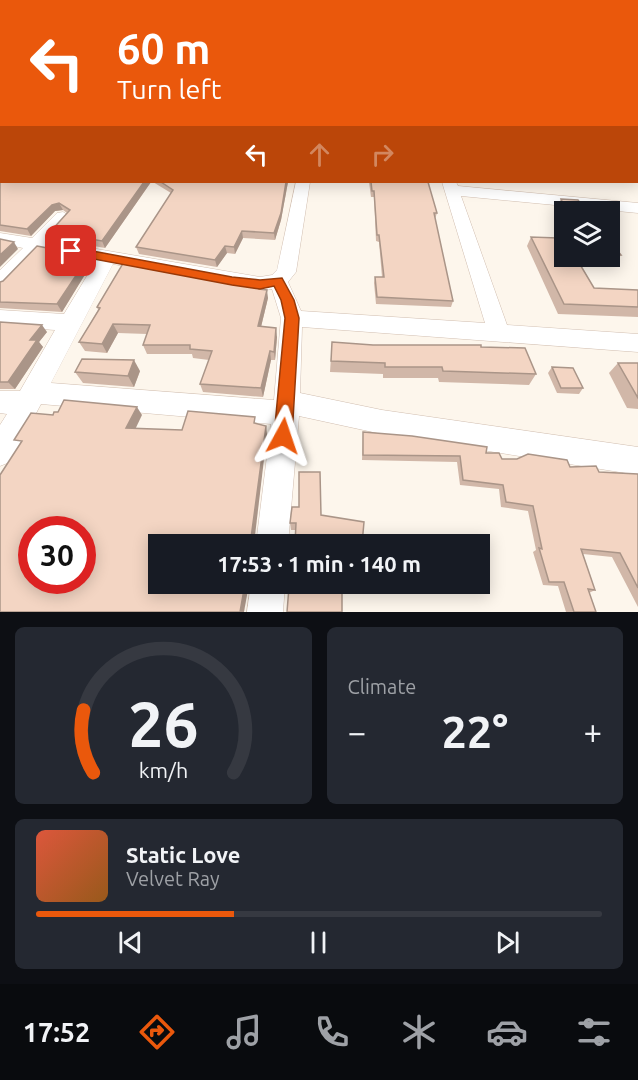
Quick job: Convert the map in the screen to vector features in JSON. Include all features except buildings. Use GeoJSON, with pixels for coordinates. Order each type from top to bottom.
{"type":"FeatureCollection","features":[{"type":"Feature","properties":{"kind":"street"},"geometry":{"type":"LineString","coordinates":[[0,238],[232,281],[260,284],[278,281],[285,272],[303,183]]}},
{"type":"Feature","properties":{"kind":"street"},"geometry":{"type":"LineString","coordinates":[[499,334],[450,186],[638,208]]}},
{"type":"Feature","properties":{"kind":"street"},"geometry":{"type":"LineString","coordinates":[[0,282],[63,217]]}},
{"type":"Feature","properties":{"kind":"street"},"geometry":{"type":"LineString","coordinates":[[0,452],[107,257]]}},
{"type":"Feature","properties":{"kind":"street"},"geometry":{"type":"LineString","coordinates":[[273,534],[286,407],[292,318],[278,281]]}},
{"type":"Feature","properties":{"kind":"street"},"geometry":{"type":"LineString","coordinates":[[0,318],[71,322]]}},
{"type":"Feature","properties":{"kind":"street"},"geometry":{"type":"LineString","coordinates":[[292,318],[638,343]]}},
{"type":"Feature","properties":{"kind":"street"},"geometry":{"type":"LineString","coordinates":[[0,402],[31,398],[184,406],[286,407],[638,461]]}},
{"type":"Feature","properties":{"kind":"street"},"geometry":{"type":"LineString","coordinates":[[265,612],[267,594]]}},
{"type":"Feature","properties":{"kind":"route"},"geometry":{"type":"LineString","coordinates":[[71,251],[232,281],[260,284],[278,281],[292,318],[283,436]]}}]}
